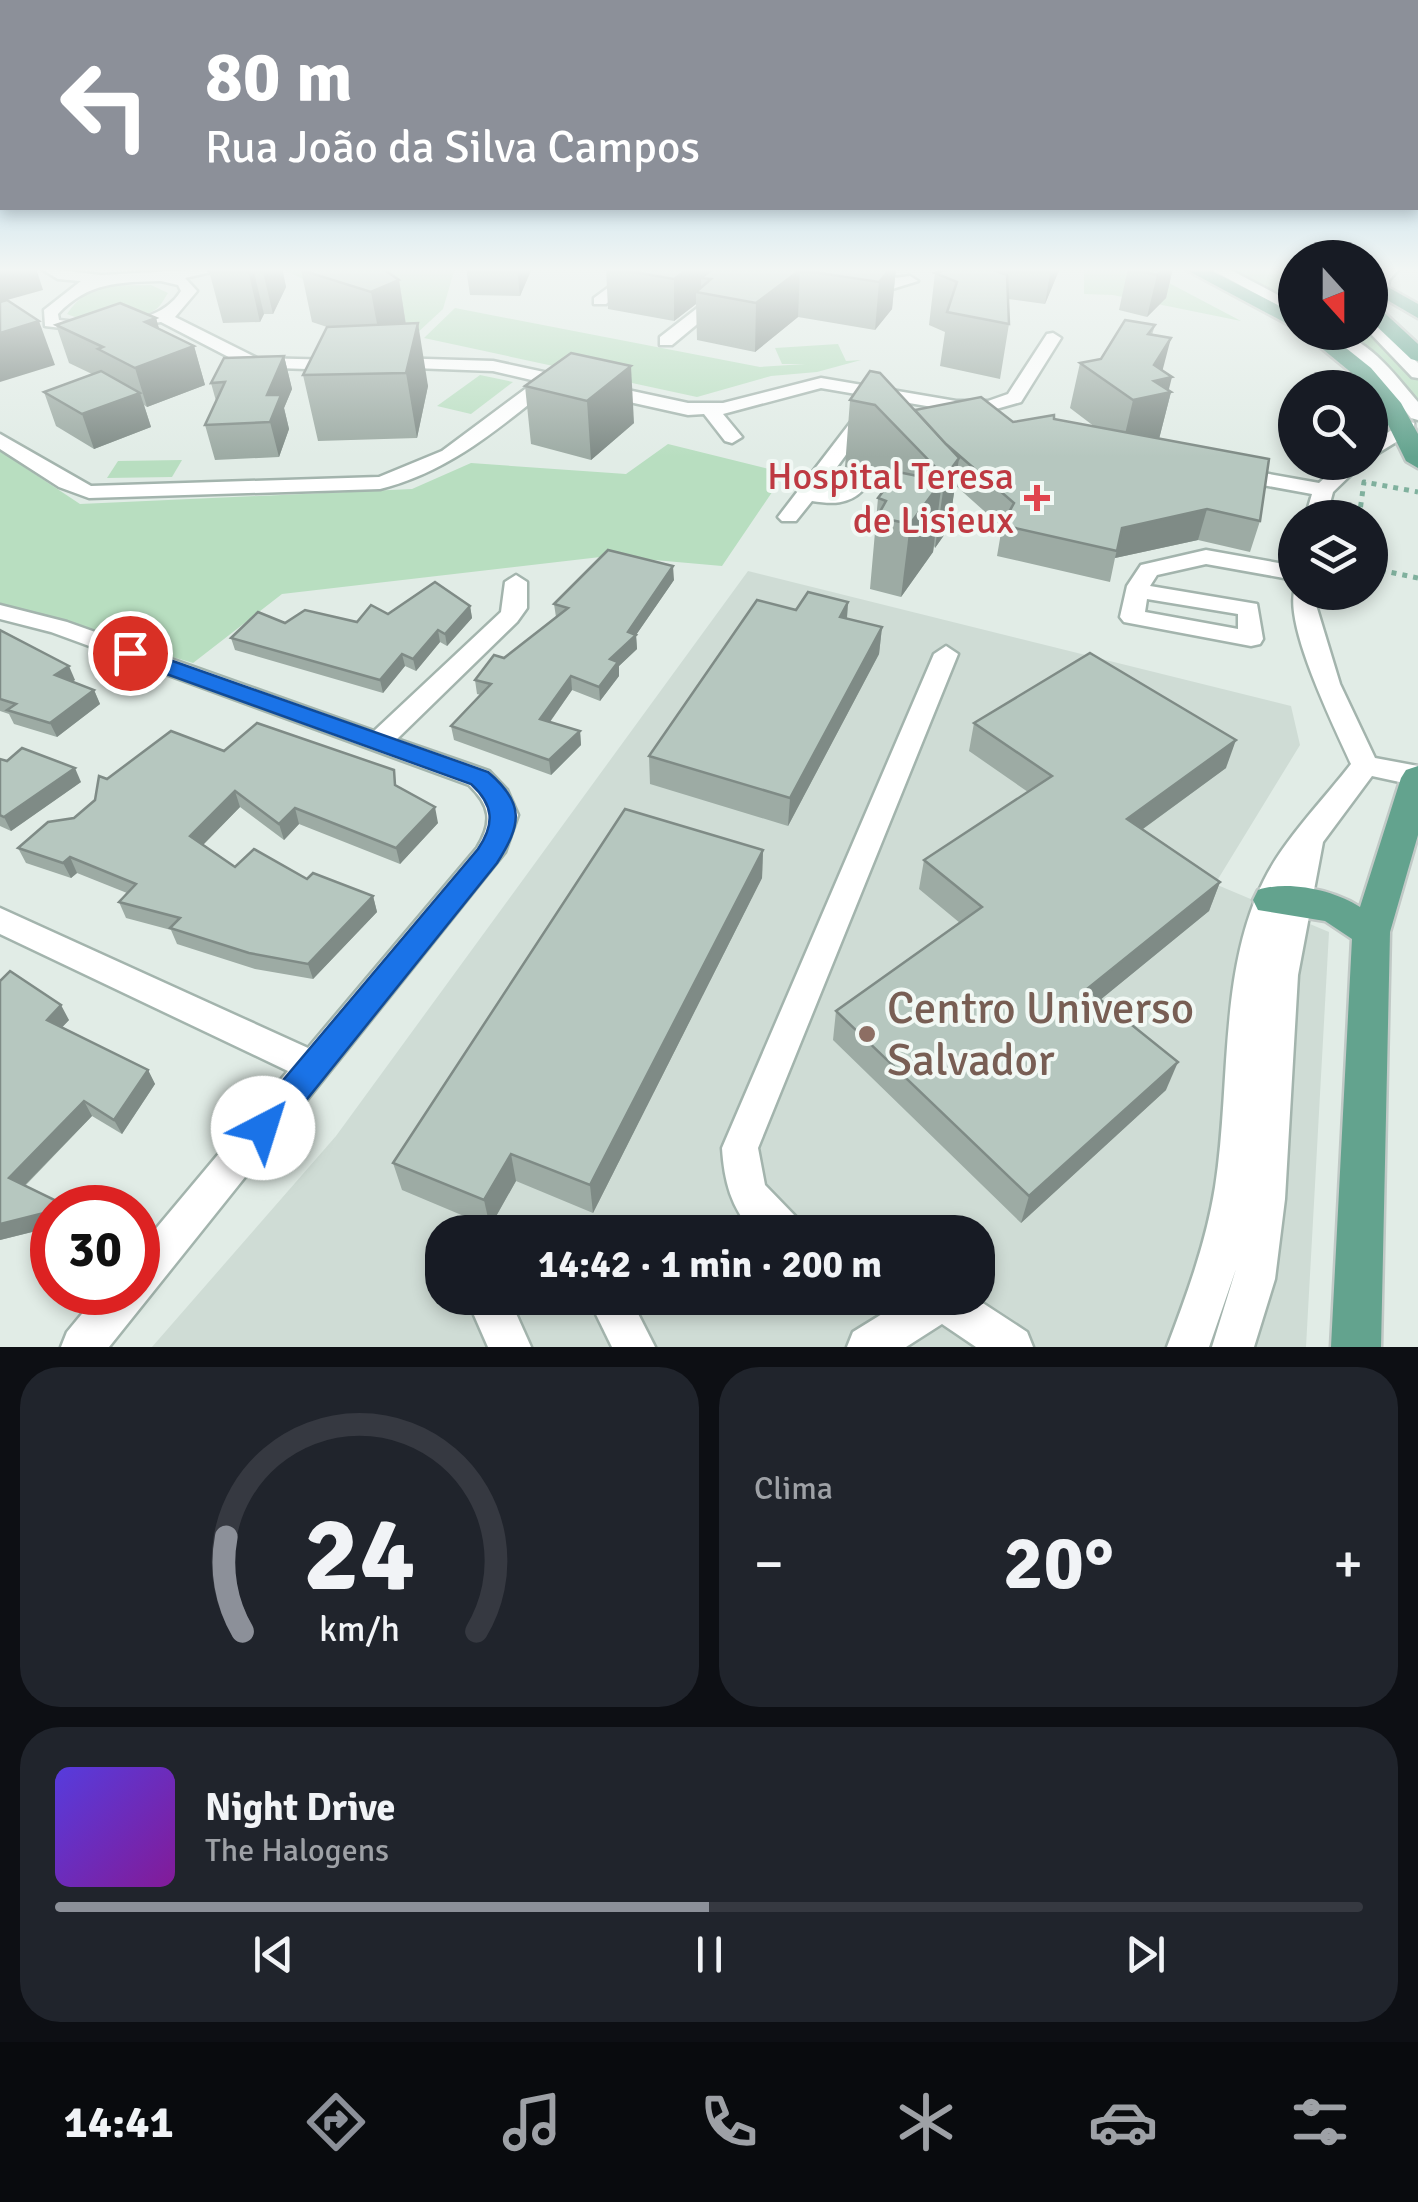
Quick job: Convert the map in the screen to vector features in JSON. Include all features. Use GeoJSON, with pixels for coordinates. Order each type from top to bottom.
{"type":"FeatureCollection","features":[{"type":"Feature","properties":{"kind":"main road"},"geometry":{"type":"LineString","coordinates":[[1393,331],[1418,354]]}},
{"type":"Feature","properties":{"kind":"main road"},"geometry":{"type":"LineString","coordinates":[[1335,350],[1375,381],[1412,421],[1418,461]]}},
{"type":"Feature","properties":{"kind":"main road"},"geometry":{"type":"LineString","coordinates":[[1356,1347],[1372,932],[1418,777]]}},
{"type":"Feature","properties":{"kind":"main road"},"geometry":{"type":"LineString","coordinates":[[1284,900],[1332,908],[1372,932]]}},
{"type":"Feature","properties":{"kind":"street"},"geometry":{"type":"LineString","coordinates":[[190,331],[254,364],[473,363],[688,409],[710,410],[802,385],[837,384],[956,406],[1004,402],[1021,390],[1053,338]]}},
{"type":"Feature","properties":{"kind":"street"},"geometry":{"type":"LineString","coordinates":[[666,340],[678,331]]}},
{"type":"Feature","properties":{"kind":"street"},"geometry":{"type":"LineString","coordinates":[[1388,342],[1418,373]]}},
{"type":"Feature","properties":{"kind":"street"},"geometry":{"type":"LineString","coordinates":[[1356,350],[1380,368],[1412,421],[1388,439]]}},
{"type":"Feature","properties":{"kind":"street"},"geometry":{"type":"LineString","coordinates":[[0,440],[66,483],[90,492],[380,483],[436,464],[549,379]]}},
{"type":"Feature","properties":{"kind":"street"},"geometry":{"type":"LineString","coordinates":[[789,518],[883,393]]}},
{"type":"Feature","properties":{"kind":"street"},"geometry":{"type":"LineString","coordinates":[[710,410],[732,436]]}},
{"type":"Feature","properties":{"kind":"street"},"geometry":{"type":"LineString","coordinates":[[1206,469],[1323,490]]}},
{"type":"Feature","properties":{"kind":"street"},"geometry":{"type":"LineString","coordinates":[[806,494],[836,498],[853,490],[844,479],[820,474]]}},
{"type":"Feature","properties":{"kind":"street"},"geometry":{"type":"LineString","coordinates":[[1320,500],[1323,490],[1334,480]]}},
{"type":"Feature","properties":{"kind":"street"},"geometry":{"type":"LineString","coordinates":[[1137,591],[1249,609],[1251,639],[1132,617],[1137,591],[1149,570],[1206,557],[1278,570]]}},
{"type":"Feature","properties":{"kind":"street"},"geometry":{"type":"LineString","coordinates":[[378,742],[509,617],[516,608],[516,582]]}},
{"type":"Feature","properties":{"kind":"street"},"geometry":{"type":"LineString","coordinates":[[1305,610],[1326,684],[1364,765]]}},
{"type":"Feature","properties":{"kind":"street"},"geometry":{"type":"LineString","coordinates":[[0,612],[59,627],[480,778],[496,792],[504,812],[502,833],[488,856],[160,1253]]}},
{"type":"Feature","properties":{"kind":"street"},"geometry":{"type":"LineString","coordinates":[[761,1215],[742,1179],[740,1148],[946,654]]}},
{"type":"Feature","properties":{"kind":"street"},"geometry":{"type":"LineString","coordinates":[[1364,765],[1418,777]]}},
{"type":"Feature","properties":{"kind":"street"},"geometry":{"type":"LineString","coordinates":[[1188,1347],[1218,1265],[1234,1186],[1254,966],[1313,834],[1364,765]]}},
{"type":"Feature","properties":{"kind":"street"},"geometry":{"type":"LineString","coordinates":[[1233,1347],[1255,1279],[1266,1198],[1284,900]]}},
{"type":"Feature","properties":{"kind":"street"},"geometry":{"type":"LineString","coordinates":[[0,920],[314,1067]]}},
{"type":"Feature","properties":{"kind":"street"},"geometry":{"type":"LineString","coordinates":[[82,1347],[109,1315]]}},
{"type":"Feature","properties":{"kind":"street"},"geometry":{"type":"LineString","coordinates":[[617,1315],[634,1347]]}},
{"type":"Feature","properties":{"kind":"street"},"geometry":{"type":"LineString","coordinates":[[871,1346],[916,1315]]}},
{"type":"Feature","properties":{"kind":"street"},"geometry":{"type":"LineString","coordinates":[[966,1315],[1012,1347]]}},
{"type":"Feature","properties":{"kind":"path"},"geometry":{"type":"LineString","coordinates":[[1362,500],[1364,482],[1418,492]]}},
{"type":"Feature","properties":{"kind":"path"},"geometry":{"type":"LineString","coordinates":[[1388,572],[1418,578]]}},
{"type":"Feature","properties":{"kind":"shaded area","name":"Centro Universo Salvador"},"geometry":{"type":"Polygon","coordinates":[[[748,571],[1291,706],[1300,745],[1215,884],[1329,932],[1306,1347],[152,1347],[336,1136],[748,571]]]}},
{"type":"Feature","properties":{"kind":"green space"},"geometry":{"type":"Polygon","coordinates":[[[431,331],[573,331],[760,367],[805,364],[782,364],[775,348],[838,344],[846,361],[861,360],[817,372],[771,376],[697,397],[424,338],[431,331]]]}},
{"type":"Feature","properties":{"kind":"green space"},"geometry":{"type":"Polygon","coordinates":[[[1388,347],[1418,371],[1418,403],[1389,371],[1361,350],[1388,350],[1388,347]]]}},
{"type":"Feature","properties":{"kind":"green space"},"geometry":{"type":"Polygon","coordinates":[[[480,375],[513,382],[471,414],[437,406],[480,375]]]}},
{"type":"Feature","properties":{"kind":"green space"},"geometry":{"type":"Polygon","coordinates":[[[668,444],[785,473],[722,566],[609,556],[282,594],[193,663],[0,606],[0,451],[80,504],[412,489],[471,463],[626,474],[668,444]]]}},
{"type":"Feature","properties":{"kind":"green space"},"geometry":{"type":"Polygon","coordinates":[[[182,460],[172,477],[107,478],[118,461],[182,460]]]}},
{"type":"Feature","properties":{"kind":"building"},"geometry":{"type":"Polygon","coordinates":[[[69,331],[163,331],[194,346],[135,368],[98,349],[103,347],[69,331]]]}},
{"type":"Feature","properties":{"kind":"building"},"geometry":{"type":"Polygon","coordinates":[[[325,331],[416,331],[406,373],[303,375],[325,331]]]}},
{"type":"Feature","properties":{"kind":"building"},"geometry":{"type":"Polygon","coordinates":[[[1118,331],[1150,331],[1148,334],[1171,338],[1154,365],[1172,377],[1154,381],[1171,392],[1133,400],[1080,363],[1101,359],[1118,331]]]}},
{"type":"Feature","properties":{"kind":"building"},"geometry":{"type":"Polygon","coordinates":[[[571,353],[631,366],[587,401],[525,386],[571,353]]]}},
{"type":"Feature","properties":{"kind":"building"},"geometry":{"type":"Polygon","coordinates":[[[284,356],[267,395],[281,395],[270,422],[205,425],[225,382],[211,383],[224,358],[284,356]]]}},
{"type":"Feature","properties":{"kind":"building"},"geometry":{"type":"Polygon","coordinates":[[[101,371],[140,393],[82,414],[44,392],[101,371]]]}},
{"type":"Feature","properties":{"kind":"building"},"geometry":{"type":"Polygon","coordinates":[[[870,371],[880,373],[959,458],[945,477],[875,405],[850,400],[870,371]]]}},
{"type":"Feature","properties":{"kind":"building"},"geometry":{"type":"Polygon","coordinates":[[[981,397],[1013,422],[1054,415],[1054,419],[1269,459],[1260,521],[1207,509],[1122,528],[1117,551],[1002,525],[1014,503],[946,444],[915,410],[981,397]]]}},
{"type":"Feature","properties":{"kind":"building"},"geometry":{"type":"Polygon","coordinates":[[[898,472],[942,481],[910,524],[877,517],[886,501],[878,498],[898,472]]]}},
{"type":"Feature","properties":{"kind":"building"},"geometry":{"type":"Polygon","coordinates":[[[608,550],[673,566],[628,632],[636,635],[610,659],[618,662],[599,687],[571,676],[540,719],[580,731],[549,760],[451,726],[491,684],[475,680],[494,655],[504,658],[568,608],[554,604],[608,550]]]}},
{"type":"Feature","properties":{"kind":"building"},"geometry":{"type":"Polygon","coordinates":[[[435,582],[470,606],[445,634],[438,630],[413,659],[402,654],[380,680],[231,638],[258,612],[285,623],[305,610],[357,622],[371,605],[388,614],[435,582]]]}},
{"type":"Feature","properties":{"kind":"building"},"geometry":{"type":"Polygon","coordinates":[[[808,592],[848,602],[840,617],[882,627],[790,798],[649,756],[757,600],[796,610],[808,592]]]}},
{"type":"Feature","properties":{"kind":"building"},"geometry":{"type":"Polygon","coordinates":[[[0,630],[69,666],[55,675],[94,690],[50,723],[7,710],[16,704],[0,699],[0,630]]]}},
{"type":"Feature","properties":{"kind":"building"},"geometry":{"type":"Polygon","coordinates":[[[1090,653],[1236,740],[1127,819],[1220,882],[1087,989],[1178,1062],[1029,1196],[836,1011],[982,907],[924,860],[1052,776],[974,723],[1090,653]]]}},
{"type":"Feature","properties":{"kind":"building"},"geometry":{"type":"Polygon","coordinates":[[[257,723],[394,770],[395,785],[435,807],[396,848],[295,808],[279,824],[235,791],[190,836],[235,867],[254,849],[307,879],[313,873],[373,896],[308,964],[249,953],[170,928],[180,918],[119,902],[136,884],[70,857],[63,863],[18,848],[48,822],[74,818],[95,800],[99,776],[107,779],[171,731],[224,751],[257,723]]]}},
{"type":"Feature","properties":{"kind":"building"},"geometry":{"type":"Polygon","coordinates":[[[22,748],[75,768],[4,817],[0,815],[0,759],[7,761],[22,748]]]}},
{"type":"Feature","properties":{"kind":"building"},"geometry":{"type":"Polygon","coordinates":[[[625,809],[763,850],[590,1185],[511,1154],[484,1200],[393,1163],[625,809]]]}},
{"type":"Feature","properties":{"kind":"building"},"geometry":{"type":"Polygon","coordinates":[[[10,971],[61,1005],[47,1020],[148,1070],[114,1120],[84,1101],[9,1178],[30,1188],[30,1216],[0,1224],[0,981],[10,971]]]}},
{"type":"Feature","properties":{"kind":"place","name":"Hospital Teresa de Lisieux"},"geometry":{"type":"Point","coordinates":[1037,498]}},
{"type":"Feature","properties":{"kind":"place","name":"Centro Universo Salvador"},"geometry":{"type":"Point","coordinates":[867,1034]}},
{"type":"Feature","properties":{"kind":"route"},"geometry":{"type":"LineString","coordinates":[[130,653],[480,778],[496,792],[504,812],[502,833],[488,856],[263,1128]]}}]}
